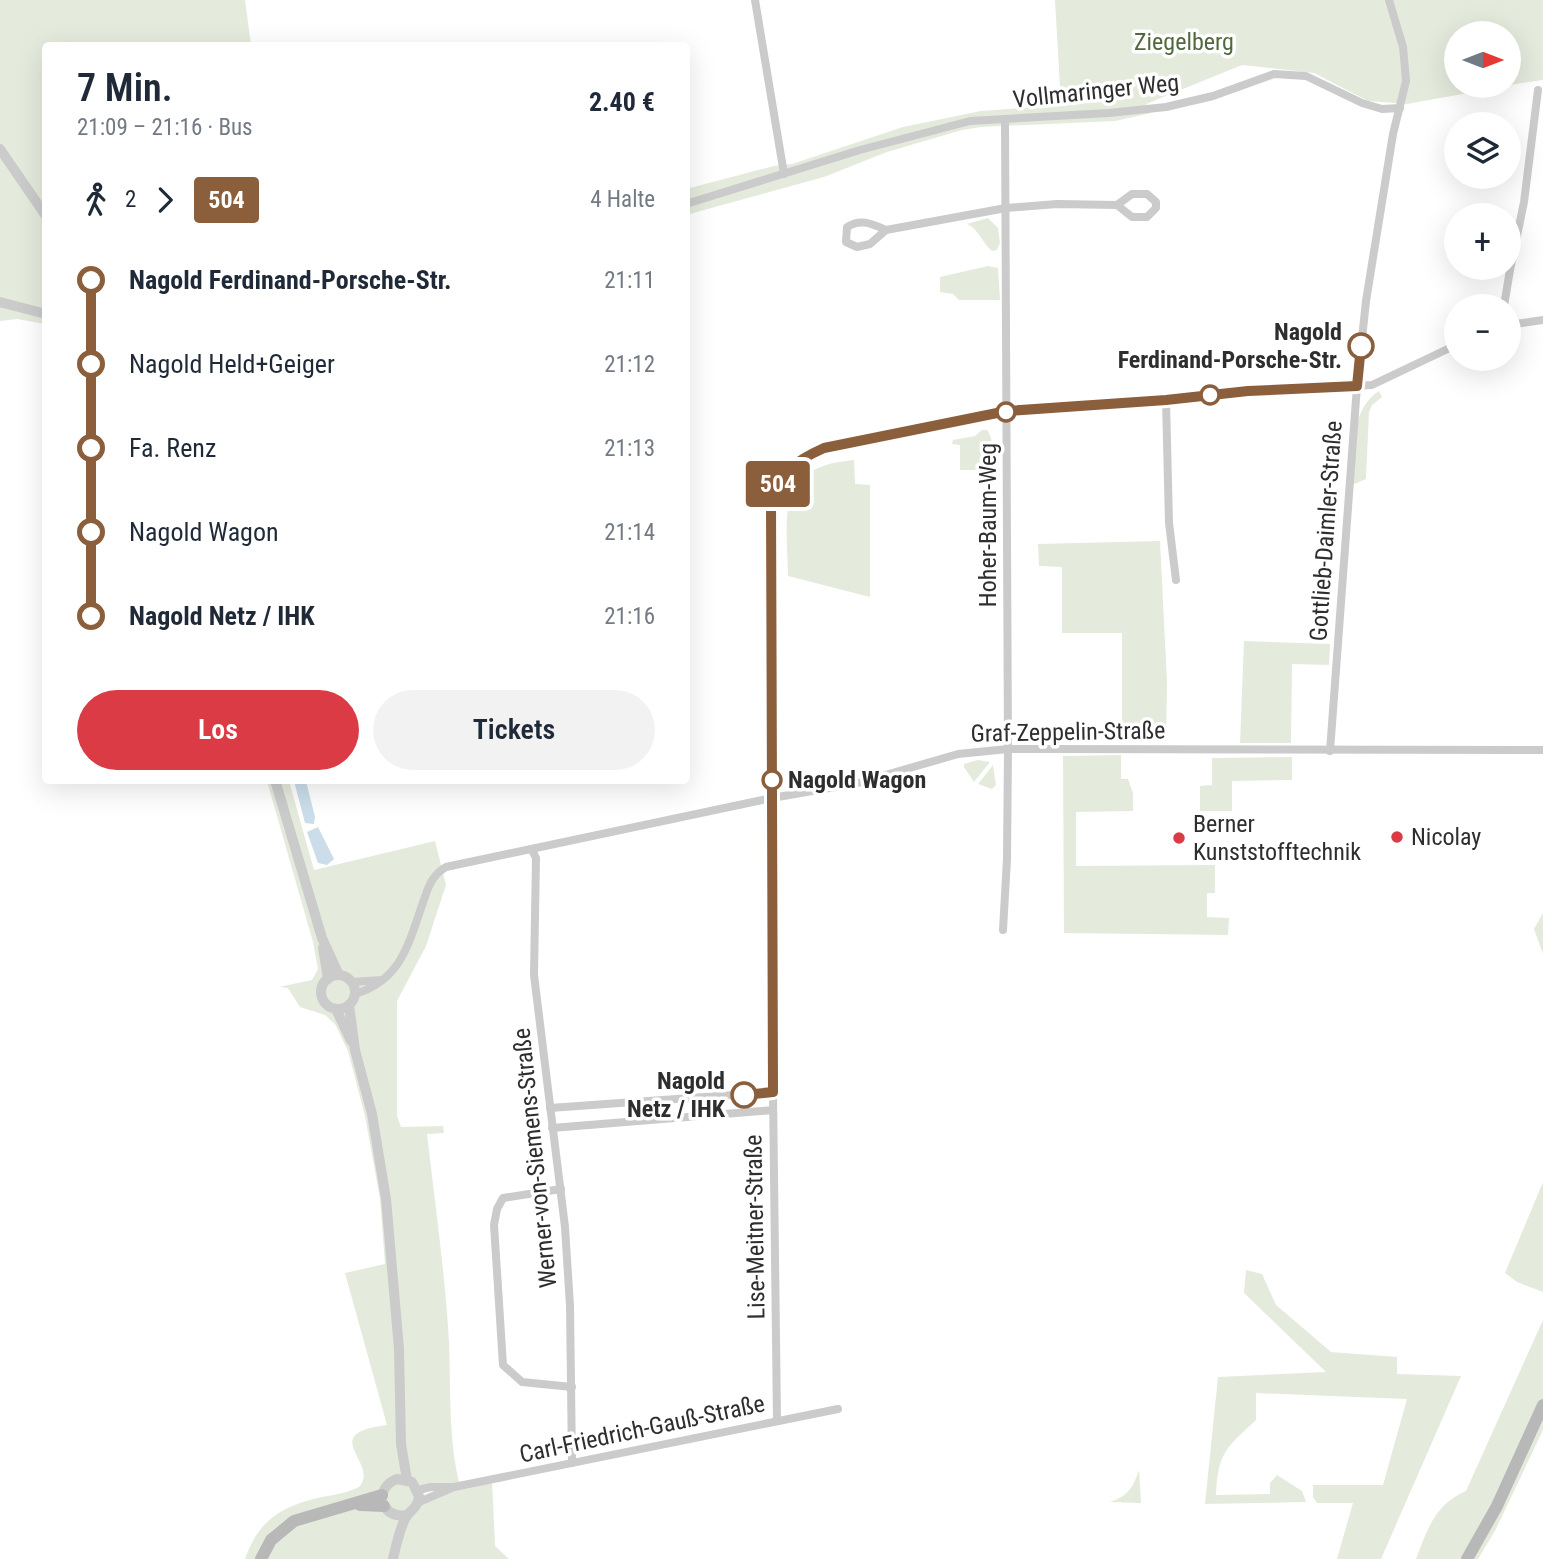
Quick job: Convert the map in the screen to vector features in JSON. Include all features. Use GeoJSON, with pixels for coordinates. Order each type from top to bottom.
{"type":"FeatureCollection","features":[{"type":"Feature","properties":{"kind":"main road"},"geometry":{"type":"LineString","coordinates":[[1467,1559],[1497,1506],[1543,1405]]}},
{"type":"Feature","properties":{"kind":"main road"},"geometry":{"type":"LineString","coordinates":[[261,1559],[271,1540],[294,1521],[353,1505],[387,1505]]}},
{"type":"Feature","properties":{"kind":"street"},"geometry":{"type":"LineString","coordinates":[[755,0],[784,174]]}},
{"type":"Feature","properties":{"kind":"street"},"geometry":{"type":"LineString","coordinates":[[1389,0],[1403,47],[1406,81],[1400,108]]}},
{"type":"Feature","properties":{"kind":"street","name":"Vollmaringer Weg"},"geometry":{"type":"LineString","coordinates":[[690,203],[860,150],[970,121],[1166,107],[1213,96],[1274,74],[1306,76],[1362,103],[1382,109],[1400,108]]}},
{"type":"Feature","properties":{"kind":"street"},"geometry":{"type":"LineString","coordinates":[[1506,294],[1524,202],[1538,90]]}},
{"type":"Feature","properties":{"kind":"street","name":"Gottlieb-Daimler-Straße"},"geometry":{"type":"LineString","coordinates":[[1330,751],[1357,386],[1366,301],[1393,134],[1400,108]]}},
{"type":"Feature","properties":{"kind":"street","name":"Hoher-Baum-Weg"},"geometry":{"type":"LineString","coordinates":[[1003,930],[1008,749],[1005,119]]}},
{"type":"Feature","properties":{"kind":"street"},"geometry":{"type":"LineString","coordinates":[[0,149],[42,210]]}},
{"type":"Feature","properties":{"kind":"street"},"geometry":{"type":"LineString","coordinates":[[886,230],[866,221],[852,224],[847,227],[846,242],[857,247],[870,244],[886,230],[1006,208],[1057,204],[1117,205],[1132,194],[1147,194],[1156,202],[1156,208],[1147,216],[1132,217],[1117,205]]}},
{"type":"Feature","properties":{"kind":"street"},"geometry":{"type":"LineString","coordinates":[[0,302],[42,312]]}},
{"type":"Feature","properties":{"kind":"street"},"geometry":{"type":"LineString","coordinates":[[1521,323],[1543,320]]}},
{"type":"Feature","properties":{"kind":"street","name":"Lise-Meitner-Straße"},"geometry":{"type":"LineString","coordinates":[[777,1421],[771,500],[781,476],[799,459],[824,448],[1007,411],[1166,400],[1248,391],[1373,385],[1444,351]]}},
{"type":"Feature","properties":{"kind":"street"},"geometry":{"type":"LineString","coordinates":[[1166,400],[1169,523],[1176,580]]}},
{"type":"Feature","properties":{"kind":"street","name":"Graf-Zeppelin-Straße"},"geometry":{"type":"LineString","coordinates":[[355,994],[369,989],[392,973],[403,958],[427,890],[439,871],[446,867],[858,783],[958,754],[1008,749],[1543,750]]}},
{"type":"Feature","properties":{"kind":"street"},"geometry":{"type":"LineString","coordinates":[[276,784],[333,977]]}},
{"type":"Feature","properties":{"kind":"street","name":"Werner-von-Siemens-Straße"},"geometry":{"type":"LineString","coordinates":[[533,850],[536,858],[534,975],[561,1189],[570,1306],[572,1463]]}},
{"type":"Feature","properties":{"kind":"street"},"geometry":{"type":"LineString","coordinates":[[333,977],[351,982],[382,980]]}},
{"type":"Feature","properties":{"kind":"street"},"geometry":{"type":"LineString","coordinates":[[333,977],[322,987],[322,998],[328,1006],[336,1009],[349,1005]]}},
{"type":"Feature","properties":{"kind":"street"},"geometry":{"type":"LineString","coordinates":[[351,982],[355,994],[349,1005],[355,1050],[372,1114],[386,1199],[399,1349],[402,1479]]}},
{"type":"Feature","properties":{"kind":"street"},"geometry":{"type":"LineString","coordinates":[[336,1009],[355,1050]]}},
{"type":"Feature","properties":{"kind":"street"},"geometry":{"type":"LineString","coordinates":[[550,1108],[773,1092]]}},
{"type":"Feature","properties":{"kind":"street"},"geometry":{"type":"LineString","coordinates":[[552,1128],[773,1110]]}},
{"type":"Feature","properties":{"kind":"street"},"geometry":{"type":"LineString","coordinates":[[561,1189],[503,1198],[496,1209],[494,1225],[503,1365],[522,1382],[572,1387]]}},
{"type":"Feature","properties":{"kind":"street","name":"Carl-Friedrich-Gauß-Straße"},"geometry":{"type":"LineString","coordinates":[[418,1490],[454,1487],[838,1409]]}},
{"type":"Feature","properties":{"kind":"street"},"geometry":{"type":"LineString","coordinates":[[394,1554],[407,1515],[419,1502],[418,1490],[402,1479]]}},
{"type":"Feature","properties":{"kind":"street"},"geometry":{"type":"LineString","coordinates":[[394,1554],[387,1484],[402,1479]]}},
{"type":"Feature","properties":{"kind":"street","name":"Carl-Friedrich-Gauß-Straße"},"geometry":{"type":"LineString","coordinates":[[419,1502],[454,1487]]}},
{"type":"Feature","properties":{"kind":"street"},"geometry":{"type":"LineString","coordinates":[[387,1505],[407,1515]]}},
{"type":"Feature","properties":{"kind":"green space"},"geometry":{"type":"Polygon","coordinates":[[[0,0],[245,0],[251,42],[42,42],[42,323],[17,319],[0,321],[0,0]]]}},
{"type":"Feature","properties":{"kind":"green space","name":"Ziegelberg"},"geometry":{"type":"Polygon","coordinates":[[[1055,0],[1543,0],[1543,80],[1521,83],[1521,21],[1444,21],[1444,97],[1407,104],[1368,101],[1314,73],[1242,65],[1146,104],[1151,113],[1115,121],[962,130],[887,152],[824,177],[690,214],[690,188],[774,166],[792,164],[903,127],[981,111],[1061,105],[1055,0]]]}},
{"type":"Feature","properties":{"kind":"green space"},"geometry":{"type":"Polygon","coordinates":[[[988,218],[998,228],[1000,243],[997,250],[992,251],[975,229],[967,224],[988,218]]]}},
{"type":"Feature","properties":{"kind":"green space"},"geometry":{"type":"Polygon","coordinates":[[[988,266],[998,268],[1000,300],[959,300],[953,294],[940,292],[940,277],[988,266]]]}},
{"type":"Feature","properties":{"kind":"green space"},"geometry":{"type":"Polygon","coordinates":[[[1379,391],[1382,397],[1372,405],[1369,412],[1366,479],[1352,485],[1358,421],[1369,399],[1379,391]]]}},
{"type":"Feature","properties":{"kind":"green space"},"geometry":{"type":"Polygon","coordinates":[[[982,430],[987,430],[992,441],[989,475],[983,475],[983,470],[960,470],[960,445],[952,444],[953,440],[975,436],[982,430]]]}},
{"type":"Feature","properties":{"kind":"green space"},"geometry":{"type":"Polygon","coordinates":[[[854,460],[855,484],[870,485],[870,597],[788,576],[787,514],[798,483],[810,472],[828,464],[854,460]]]}},
{"type":"Feature","properties":{"kind":"green space"},"geometry":{"type":"Polygon","coordinates":[[[1160,541],[1167,683],[1166,741],[1139,737],[1122,724],[1122,633],[1062,633],[1062,567],[1039,566],[1038,544],[1160,541]]]}},
{"type":"Feature","properties":{"kind":"green space"},"geometry":{"type":"Polygon","coordinates":[[[1244,641],[1330,644],[1329,665],[1292,664],[1291,743],[1240,743],[1244,641]]]}},
{"type":"Feature","properties":{"kind":"green space"},"geometry":{"type":"Polygon","coordinates":[[[1121,755],[1121,779],[1128,779],[1133,793],[1133,811],[1076,812],[1076,866],[1215,865],[1215,893],[1207,893],[1207,917],[1229,918],[1228,935],[1064,933],[1063,756],[1121,755]]]}},
{"type":"Feature","properties":{"kind":"green space"},"geometry":{"type":"Polygon","coordinates":[[[1292,757],[1292,780],[1232,781],[1232,811],[1200,811],[1200,786],[1212,785],[1212,758],[1292,757]]]}},
{"type":"Feature","properties":{"kind":"green space"},"geometry":{"type":"Polygon","coordinates":[[[978,760],[990,762],[974,782],[964,764],[978,760]]]}},
{"type":"Feature","properties":{"kind":"green space"},"geometry":{"type":"Polygon","coordinates":[[[993,765],[996,785],[992,789],[978,784],[993,765]]]}},
{"type":"Feature","properties":{"kind":"green space"},"geometry":{"type":"Polygon","coordinates":[[[268,784],[290,784],[314,870],[435,841],[446,885],[426,946],[397,1001],[397,1116],[401,1127],[443,1126],[444,1133],[427,1134],[445,1290],[456,1468],[460,1486],[492,1480],[495,1546],[509,1559],[245,1559],[257,1534],[274,1516],[295,1505],[359,1487],[364,1478],[363,1468],[352,1442],[355,1435],[366,1429],[387,1425],[345,1273],[385,1264],[380,1199],[365,1116],[348,1051],[335,1024],[325,1015],[300,1007],[288,988],[279,987],[312,980],[318,969],[313,942],[268,784]],[[451,1488],[418,1490],[419,1501],[451,1488]]]}},
{"type":"Feature","properties":{"kind":"green space"},"geometry":{"type":"Polygon","coordinates":[[[1543,913],[1543,954],[1534,929],[1543,913]]]}},
{"type":"Feature","properties":{"kind":"green space"},"geometry":{"type":"Polygon","coordinates":[[[1543,1182],[1543,1292],[1517,1282],[1505,1273],[1543,1182]]]}},
{"type":"Feature","properties":{"kind":"green space"},"geometry":{"type":"Polygon","coordinates":[[[1246,1270],[1262,1274],[1276,1305],[1331,1352],[1397,1357],[1397,1374],[1461,1376],[1381,1559],[1337,1559],[1353,1503],[1317,1503],[1313,1497],[1313,1485],[1383,1485],[1407,1399],[1256,1393],[1256,1420],[1237,1437],[1226,1452],[1219,1469],[1216,1495],[1270,1494],[1270,1483],[1277,1475],[1302,1491],[1306,1502],[1205,1504],[1218,1377],[1326,1372],[1244,1293],[1246,1270]]]}},
{"type":"Feature","properties":{"kind":"green space"},"geometry":{"type":"Polygon","coordinates":[[[1543,1320],[1543,1430],[1496,1529],[1478,1559],[1416,1559],[1428,1528],[1439,1511],[1455,1496],[1466,1491],[1543,1320]]]}},
{"type":"Feature","properties":{"kind":"green space"},"geometry":{"type":"Polygon","coordinates":[[[1139,1470],[1141,1503],[1110,1502],[1129,1490],[1139,1470]]]}},
{"type":"Feature","properties":{"kind":"water"},"geometry":{"type":"Polygon","coordinates":[[[295,784],[307,784],[315,817],[314,824],[305,823],[295,784]]]}},
{"type":"Feature","properties":{"kind":"water"},"geometry":{"type":"Polygon","coordinates":[[[318,827],[334,859],[327,865],[318,863],[307,832],[318,827]]]}},
{"type":"Feature","properties":{"kind":"bus line","name":"504"},"geometry":{"type":"LineString","coordinates":[[744,1095],[773,1092],[771,500],[781,476],[799,459],[824,448],[1007,411],[1166,400],[1248,391],[1357,386],[1361,346]]}},
{"type":"Feature","properties":{"kind":"place","name":"Nagold Ferdinand-Porsche-Str."},"geometry":{"type":"Point","coordinates":[1361,346]}},
{"type":"Feature","properties":{"kind":"place","name":"Nagold Wagon"},"geometry":{"type":"Point","coordinates":[772,780]}},
{"type":"Feature","properties":{"kind":"place","name":"Nicolay"},"geometry":{"type":"Point","coordinates":[1397,837]}},
{"type":"Feature","properties":{"kind":"place","name":"Berner Kunststofftechnik"},"geometry":{"type":"Point","coordinates":[1179,838]}},
{"type":"Feature","properties":{"kind":"place","name":"Nagold Netz / IHK"},"geometry":{"type":"Point","coordinates":[744,1095]}}]}
